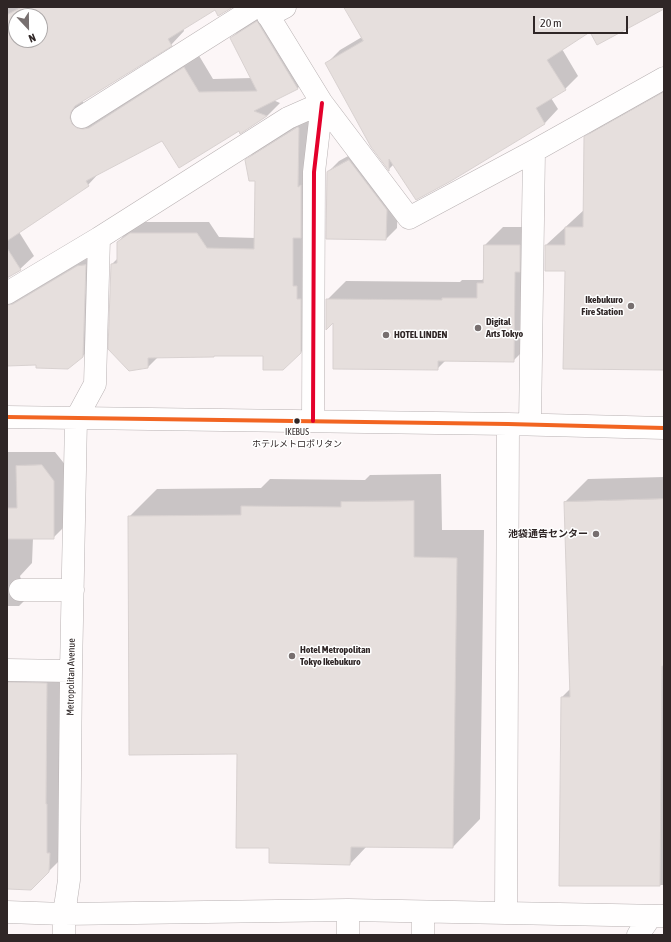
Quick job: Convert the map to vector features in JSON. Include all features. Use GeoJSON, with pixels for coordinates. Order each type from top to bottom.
{"type":"FeatureCollection","features":[{"type":"Feature","properties":{"kind":"street"},"geometry":{"type":"LineString","coordinates":[[82,117],[268,9],[322,103],[408,218],[534,152],[664,78]]}},
{"type":"Feature","properties":{"kind":"street"},"geometry":{"type":"LineString","coordinates":[[7,293],[99,238],[288,118],[322,103]]}},
{"type":"Feature","properties":{"kind":"street"},"geometry":{"type":"LineString","coordinates":[[313,421],[314,172],[322,103]]}},
{"type":"Feature","properties":{"kind":"street"},"geometry":{"type":"LineString","coordinates":[[530,424],[534,152]]}},
{"type":"Feature","properties":{"kind":"street"},"geometry":{"type":"LineString","coordinates":[[76,419],[95,384],[99,238]]}},
{"type":"Feature","properties":{"kind":"street"},"geometry":{"type":"LineString","coordinates":[[7,417],[530,424],[664,428]]}},
{"type":"Feature","properties":{"kind":"street","name":"Metropolitan Avenue"},"geometry":{"type":"LineString","coordinates":[[64,925],[69,880],[76,419]]}},
{"type":"Feature","properties":{"kind":"street"},"geometry":{"type":"LineString","coordinates":[[506,913],[508,424]]}},
{"type":"Feature","properties":{"kind":"street"},"geometry":{"type":"LineString","coordinates":[[20,590],[73,590]]}},
{"type":"Feature","properties":{"kind":"street"},"geometry":{"type":"LineString","coordinates":[[7,670],[71,671]]}},
{"type":"Feature","properties":{"kind":"street"},"geometry":{"type":"LineString","coordinates":[[7,912],[64,925],[348,910],[658,916]]}},
{"type":"Feature","properties":{"kind":"street"},"geometry":{"type":"LineString","coordinates":[[348,910],[348,935]]}},
{"type":"Feature","properties":{"kind":"street"},"geometry":{"type":"LineString","coordinates":[[423,912],[423,935]]}},
{"type":"Feature","properties":{"kind":"street"},"geometry":{"type":"LineString","coordinates":[[638,935],[658,916]]}},
{"type":"Feature","properties":{"kind":"building"},"geometry":{"type":"Polygon","coordinates":[[[233,7],[218,16],[215,10],[168,39],[172,46],[75,106],[71,112],[70,118],[72,124],[77,128],[83,129],[89,128],[184,67],[199,92],[257,91],[230,38],[257,21],[298,89],[254,111],[267,116],[240,134],[239,131],[179,168],[162,141],[86,181],[89,186],[7,241],[7,15],[8,48],[48,48],[48,8],[20,8],[233,7]]]}},
{"type":"Feature","properties":{"kind":"building"},"geometry":{"type":"Polygon","coordinates":[[[344,7],[664,7],[664,9],[597,45],[590,32],[547,60],[566,90],[536,108],[545,124],[451,181],[416,200],[389,159],[389,171],[371,147],[325,63],[363,41],[344,7]]]}},
{"type":"Feature","properties":{"kind":"building"},"geometry":{"type":"Polygon","coordinates":[[[664,92],[664,370],[563,369],[565,271],[545,271],[545,245],[565,245],[565,227],[583,227],[584,137],[664,92]]]}},
{"type":"Feature","properties":{"kind":"building"},"geometry":{"type":"Polygon","coordinates":[[[298,127],[298,187],[301,185],[301,238],[293,238],[293,286],[297,286],[297,299],[301,299],[301,353],[283,370],[263,370],[263,356],[214,356],[148,358],[148,368],[129,371],[108,349],[111,264],[117,263],[117,242],[130,233],[197,233],[207,248],[254,249],[255,181],[249,181],[245,160],[298,127]]]}},
{"type":"Feature","properties":{"kind":"building"},"geometry":{"type":"Polygon","coordinates":[[[349,160],[387,210],[386,240],[326,239],[327,172],[349,160]]]}},
{"type":"Feature","properties":{"kind":"building"},"geometry":{"type":"Polygon","coordinates":[[[484,245],[520,245],[520,272],[515,272],[514,362],[438,361],[438,370],[333,369],[333,323],[326,330],[326,299],[442,300],[442,298],[477,298],[477,283],[483,283],[484,245]]]}},
{"type":"Feature","properties":{"kind":"building"},"geometry":{"type":"Polygon","coordinates":[[[7,248],[21,270],[7,278],[7,248]]]}},
{"type":"Feature","properties":{"kind":"building"},"geometry":{"type":"Polygon","coordinates":[[[86,265],[83,357],[68,369],[36,368],[36,365],[7,366],[7,305],[13,304],[77,266],[86,265]]]}},
{"type":"Feature","properties":{"kind":"building"},"geometry":{"type":"Polygon","coordinates":[[[42,465],[54,481],[54,539],[7,539],[7,508],[17,508],[16,466],[42,465]]]}},
{"type":"Feature","properties":{"kind":"building"},"geometry":{"type":"Polygon","coordinates":[[[664,499],[664,666],[662,666],[660,886],[559,886],[561,697],[570,697],[564,502],[664,499]]]}},
{"type":"Feature","properties":{"kind":"building","name":"Hotel Metropolitan Tokyo Ikebukuro"},"geometry":{"type":"Polygon","coordinates":[[[414,501],[414,557],[457,558],[453,848],[351,847],[350,865],[269,863],[269,848],[236,848],[237,754],[129,755],[128,516],[241,515],[241,506],[341,507],[341,502],[414,501]]]}},
{"type":"Feature","properties":{"kind":"building"},"geometry":{"type":"Polygon","coordinates":[[[7,682],[47,683],[46,804],[47,853],[50,853],[49,872],[31,890],[7,889],[7,682]]]}},
{"type":"Feature","properties":{"kind":"transit line"},"geometry":{"type":"LineString","coordinates":[[313,421],[314,172],[322,103]]}},
{"type":"Feature","properties":{"kind":"transit line"},"geometry":{"type":"LineString","coordinates":[[7,417],[508,424],[664,428]]}},
{"type":"Feature","properties":{"kind":"place","name":"Ikebukuro Fire Station"},"geometry":{"type":"Point","coordinates":[631,306]}},
{"type":"Feature","properties":{"kind":"place","name":"Digital Arts Tokyo"},"geometry":{"type":"Point","coordinates":[478,328]}},
{"type":"Feature","properties":{"kind":"place","name":"HOTEL LINDEN"},"geometry":{"type":"Point","coordinates":[386,335]}},
{"type":"Feature","properties":{"kind":"place","name":"IKEBUS ホテルメトロポリタン"},"geometry":{"type":"Point","coordinates":[297,421]}},
{"type":"Feature","properties":{"kind":"place","name":"池袋通告センター"},"geometry":{"type":"Point","coordinates":[596,534]}},
{"type":"Feature","properties":{"kind":"place","name":"Hotel Metropolitan Tokyo Ikebukuro"},"geometry":{"type":"Point","coordinates":[292,656]}}]}
